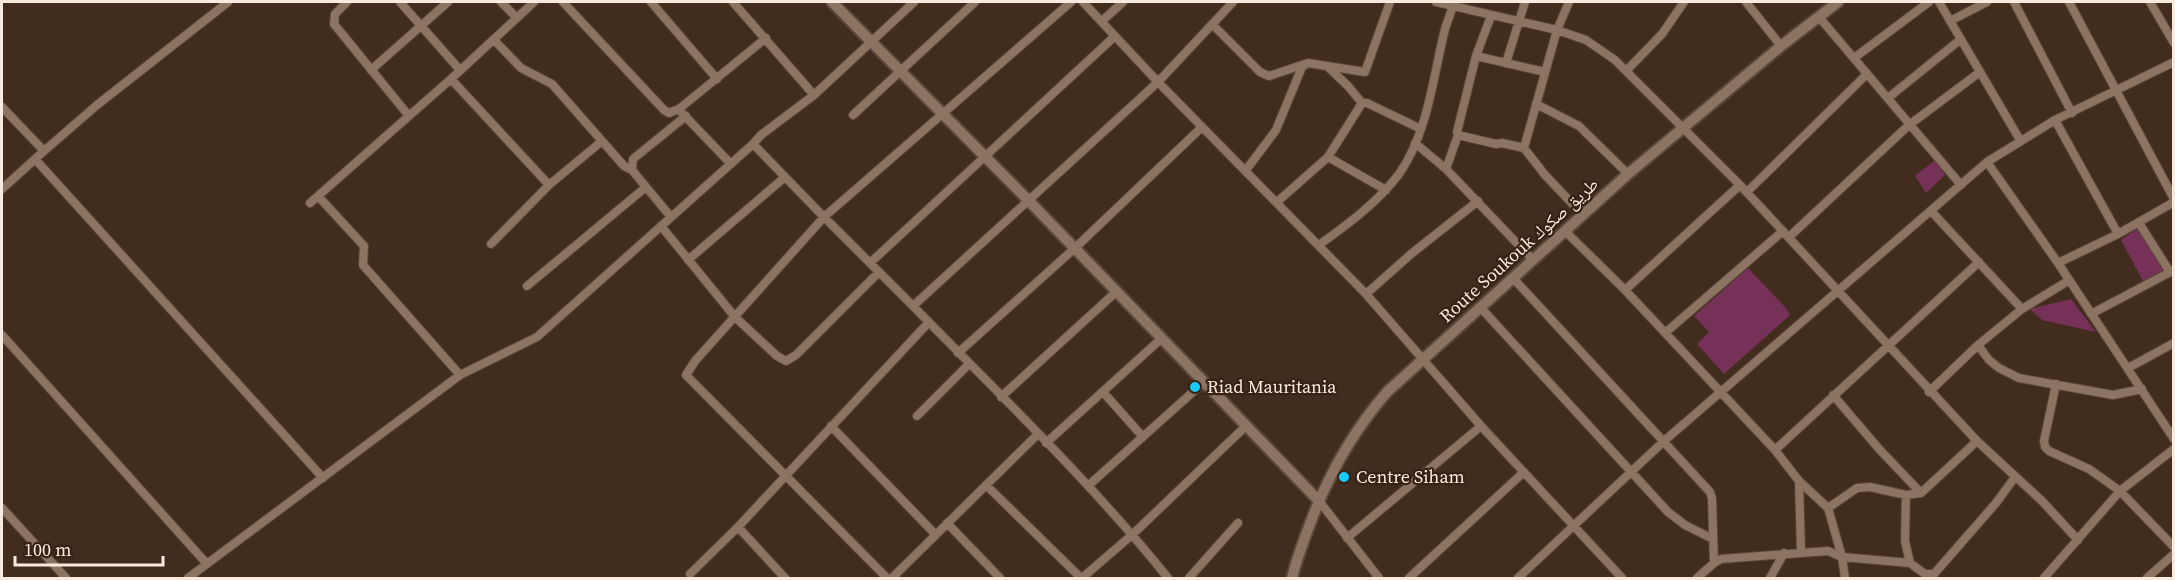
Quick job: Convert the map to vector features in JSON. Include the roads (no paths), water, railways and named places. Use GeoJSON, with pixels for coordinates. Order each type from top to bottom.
{"type":"FeatureCollection","features":[{"type":"Feature","properties":{"kind":"street"},"geometry":{"type":"LineString","coordinates":[[2,189],[97,105],[228,2]]}},
{"type":"Feature","properties":{"kind":"street"},"geometry":{"type":"LineString","coordinates":[[347,2],[335,14],[334,24],[409,116]]}},
{"type":"Feature","properties":{"kind":"street"},"geometry":{"type":"LineString","coordinates":[[400,2],[460,70]]}},
{"type":"Feature","properties":{"kind":"street"},"geometry":{"type":"LineString","coordinates":[[371,70],[448,2]]}},
{"type":"Feature","properties":{"kind":"street"},"geometry":{"type":"LineString","coordinates":[[501,2],[518,18]]}},
{"type":"Feature","properties":{"kind":"street"},"geometry":{"type":"LineString","coordinates":[[310,203],[451,79],[534,2]]}},
{"type":"Feature","properties":{"kind":"street"},"geometry":{"type":"LineString","coordinates":[[563,2],[664,110],[673,113],[766,38]]}},
{"type":"Feature","properties":{"kind":"street"},"geometry":{"type":"LineString","coordinates":[[651,2],[717,79]]}},
{"type":"Feature","properties":{"kind":"street"},"geometry":{"type":"LineString","coordinates":[[733,2],[814,95]]}},
{"type":"Feature","properties":{"kind":"street"},"geometry":{"type":"LineString","coordinates":[[832,2],[986,156],[1247,425],[1319,501],[1379,579]]}},
{"type":"Feature","properties":{"kind":"street"},"geometry":{"type":"LineString","coordinates":[[188,579],[460,375],[537,337],[761,135],[814,95],[914,2]]}},
{"type":"Feature","properties":{"kind":"street"},"geometry":{"type":"LineString","coordinates":[[853,115],[975,2]]}},
{"type":"Feature","properties":{"kind":"street"},"geometry":{"type":"LineString","coordinates":[[887,579],[686,375],[694,361],[824,217],[1071,2]]}},
{"type":"Feature","properties":{"kind":"street"},"geometry":{"type":"LineString","coordinates":[[1083,2],[1158,82],[1366,294],[1481,426],[1622,579]]}},
{"type":"Feature","properties":{"kind":"street"},"geometry":{"type":"LineString","coordinates":[[1102,21],[1123,2]]}},
{"type":"Feature","properties":{"kind":"street"},"geometry":{"type":"LineString","coordinates":[[913,306],[1158,82],[1233,2]]}},
{"type":"Feature","properties":{"kind":"street"},"geometry":{"type":"LineString","coordinates":[[1212,24],[1260,72],[1269,76],[1308,63],[1365,72],[1390,2]]}},
{"type":"Feature","properties":{"kind":"street"},"geometry":{"type":"LineString","coordinates":[[1436,2],[1454,4],[1491,16],[1557,30],[1586,40],[1601,50],[1626,71],[1740,185],[1929,392],[2078,540]]}},
{"type":"Feature","properties":{"kind":"street"},"geometry":{"type":"LineString","coordinates":[[1506,63],[1525,2]]}},
{"type":"Feature","properties":{"kind":"street"},"geometry":{"type":"LineString","coordinates":[[1524,148],[1557,30],[1569,2]]}},
{"type":"Feature","properties":{"kind":"street"},"geometry":{"type":"LineString","coordinates":[[1626,71],[1662,34],[1684,2]]}},
{"type":"Feature","properties":{"kind":"street"},"geometry":{"type":"LineString","coordinates":[[1746,2],[1781,46]]}},
{"type":"Feature","properties":{"kind":"street"},"geometry":{"type":"LineString","coordinates":[[1854,58],[1929,2]]}},
{"type":"Feature","properties":{"kind":"street"},"geometry":{"type":"LineString","coordinates":[[1939,2],[2020,140]]}},
{"type":"Feature","properties":{"kind":"street"},"geometry":{"type":"LineString","coordinates":[[1950,21],[1987,2]]}},
{"type":"Feature","properties":{"kind":"street"},"geometry":{"type":"LineString","coordinates":[[2013,2],[2072,113]]}},
{"type":"Feature","properties":{"kind":"street"},"geometry":{"type":"LineString","coordinates":[[2058,263],[2139,223],[2174,200],[2069,2]]}},
{"type":"Feature","properties":{"kind":"street"},"geometry":{"type":"LineString","coordinates":[[2150,2],[2174,43]]}},
{"type":"Feature","properties":{"kind":"street","name":"Route Soukouk طريق صكوك"},"geometry":{"type":"LineString","coordinates":[[1292,579],[1319,501],[1348,442],[1387,392],[1628,174],[1833,3]]}},
{"type":"Feature","properties":{"kind":"street"},"geometry":{"type":"LineString","coordinates":[[1319,245],[1368,208],[1400,173],[1420,129],[1454,4]]}},
{"type":"Feature","properties":{"kind":"street"},"geometry":{"type":"LineString","coordinates":[[1446,169],[1458,135],[1476,56],[1491,16]]}},
{"type":"Feature","properties":{"kind":"street"},"geometry":{"type":"LineString","coordinates":[[1819,16],[1960,185]]}},
{"type":"Feature","properties":{"kind":"street"},"geometry":{"type":"LineString","coordinates":[[870,263],[1115,36]]}},
{"type":"Feature","properties":{"kind":"street"},"geometry":{"type":"LineString","coordinates":[[1888,98],[1961,39]]}},
{"type":"Feature","properties":{"kind":"street"},"geometry":{"type":"LineString","coordinates":[[494,40],[521,68],[552,84],[624,166],[632,170],[671,217]]}},
{"type":"Feature","properties":{"kind":"street"},"geometry":{"type":"LineString","coordinates":[[1476,56],[1545,72]]}},
{"type":"Feature","properties":{"kind":"street"},"geometry":{"type":"LineString","coordinates":[[1518,579],[1630,472],[1719,392],[1987,162],[2055,120],[2174,62]]}},
{"type":"Feature","properties":{"kind":"street"},"geometry":{"type":"LineString","coordinates":[[1246,170],[1276,130],[1297,74],[1308,63]]}},
{"type":"Feature","properties":{"kind":"street"},"geometry":{"type":"LineString","coordinates":[[1327,66],[1362,103],[1367,103],[1420,129]]}},
{"type":"Feature","properties":{"kind":"street"},"geometry":{"type":"LineString","coordinates":[[1665,333],[1786,234],[1909,125],[1980,72]]}},
{"type":"Feature","properties":{"kind":"street"},"geometry":{"type":"LineString","coordinates":[[1746,192],[1867,74]]}},
{"type":"Feature","properties":{"kind":"street"},"geometry":{"type":"LineString","coordinates":[[451,79],[549,185]]}},
{"type":"Feature","properties":{"kind":"street"},"geometry":{"type":"LineString","coordinates":[[1277,202],[1328,157],[1362,103]]}},
{"type":"Feature","properties":{"kind":"street"},"geometry":{"type":"LineString","coordinates":[[1536,104],[1580,126],[1628,174]]}},
{"type":"Feature","properties":{"kind":"street"},"geometry":{"type":"LineString","coordinates":[[2,108],[44,151]]}},
{"type":"Feature","properties":{"kind":"street"},"geometry":{"type":"LineString","coordinates":[[679,109],[731,164]]}},
{"type":"Feature","properties":{"kind":"street"},"geometry":{"type":"LineString","coordinates":[[632,170],[633,159],[686,116]]}},
{"type":"Feature","properties":{"kind":"street"},"geometry":{"type":"LineString","coordinates":[[2055,120],[2118,234]]}},
{"type":"Feature","properties":{"kind":"street"},"geometry":{"type":"LineString","coordinates":[[958,353],[1075,248],[1202,127]]}},
{"type":"Feature","properties":{"kind":"street"},"geometry":{"type":"LineString","coordinates":[[1458,135],[1524,148],[1545,175],[1583,215]]}},
{"type":"Feature","properties":{"kind":"street"},"geometry":{"type":"LineString","coordinates":[[490,244],[549,185],[602,141]]}},
{"type":"Feature","properties":{"kind":"street"},"geometry":{"type":"LineString","coordinates":[[1415,143],[1446,169],[1533,260]]}},
{"type":"Feature","properties":{"kind":"street"},"geometry":{"type":"LineString","coordinates":[[753,144],[1089,485],[1133,534],[1168,579]]}},
{"type":"Feature","properties":{"kind":"street"},"geometry":{"type":"LineString","coordinates":[[1328,157],[1386,190]]}},
{"type":"Feature","properties":{"kind":"street"},"geometry":{"type":"LineString","coordinates":[[35,159],[322,478]]}},
{"type":"Feature","properties":{"kind":"street"},"geometry":{"type":"LineString","coordinates":[[1987,162],[2058,263],[2174,439]]}},
{"type":"Feature","properties":{"kind":"street"},"geometry":{"type":"LineString","coordinates":[[688,260],[785,177]]}},
{"type":"Feature","properties":{"kind":"street"},"geometry":{"type":"LineString","coordinates":[[1625,290],[1740,185]]}},
{"type":"Feature","properties":{"kind":"street"},"geometry":{"type":"LineString","coordinates":[[527,286],[646,187]]}},
{"type":"Feature","properties":{"kind":"street"},"geometry":{"type":"LineString","coordinates":[[318,196],[364,246],[363,264],[460,375]]}},
{"type":"Feature","properties":{"kind":"street"},"geometry":{"type":"LineString","coordinates":[[1366,294],[1411,254],[1478,201]]}},
{"type":"Feature","properties":{"kind":"street"},"geometry":{"type":"LineString","coordinates":[[1931,211],[2022,309]]}},
{"type":"Feature","properties":{"kind":"street"},"geometry":{"type":"LineString","coordinates":[[2091,315],[2172,271],[2139,223]]}},
{"type":"Feature","properties":{"kind":"street"},"geometry":{"type":"LineString","coordinates":[[661,226],[735,317],[777,356],[786,361],[796,356],[879,272]]}},
{"type":"Feature","properties":{"kind":"street"},"geometry":{"type":"LineString","coordinates":[[1565,231],[1625,290],[1775,450],[1799,481],[1828,508],[1842,556],[1845,579]]}},
{"type":"Feature","properties":{"kind":"street"},"geometry":{"type":"LineString","coordinates":[[1775,450],[1979,262]]}},
{"type":"Feature","properties":{"kind":"street"},"geometry":{"type":"LineString","coordinates":[[1513,278],[1712,494],[1714,563]]}},
{"type":"Feature","properties":{"kind":"street"},"geometry":{"type":"LineString","coordinates":[[1929,392],[1978,345],[2022,309],[2068,280]]}},
{"type":"Feature","properties":{"kind":"street"},"geometry":{"type":"LineString","coordinates":[[1001,397],[1117,291]]}},
{"type":"Feature","properties":{"kind":"street"},"geometry":{"type":"LineString","coordinates":[[1480,307],[1668,512],[1685,525],[1713,539]]}},
{"type":"Feature","properties":{"kind":"street"},"geometry":{"type":"LineString","coordinates":[[690,574],[738,528],[929,322]]}},
{"type":"Feature","properties":{"kind":"street"},"geometry":{"type":"LineString","coordinates":[[2,335],[207,564]]}},
{"type":"Feature","properties":{"kind":"street"},"geometry":{"type":"LineString","coordinates":[[1046,443],[1162,338]]}},
{"type":"Feature","properties":{"kind":"street"},"geometry":{"type":"LineString","coordinates":[[2128,368],[2174,343]]}},
{"type":"Feature","properties":{"kind":"street"},"geometry":{"type":"LineString","coordinates":[[1978,345],[1989,360],[2005,372],[2019,378],[2114,395],[2142,389]]}},
{"type":"Feature","properties":{"kind":"street"},"geometry":{"type":"LineString","coordinates":[[917,416],[969,364]]}},
{"type":"Feature","properties":{"kind":"street"},"geometry":{"type":"LineString","coordinates":[[1089,485],[1204,382]]}},
{"type":"Feature","properties":{"kind":"street"},"geometry":{"type":"LineString","coordinates":[[2056,384],[2044,441],[2045,447],[2088,469],[2120,491],[2174,548]]}},
{"type":"Feature","properties":{"kind":"street"},"geometry":{"type":"LineString","coordinates":[[1103,392],[1143,437]]}},
{"type":"Feature","properties":{"kind":"street"},"geometry":{"type":"LineString","coordinates":[[1833,395],[1921,493]]}},
{"type":"Feature","properties":{"kind":"street"},"geometry":{"type":"LineString","coordinates":[[986,485],[1082,579],[1133,534],[1247,425]]}},
{"type":"Feature","properties":{"kind":"street"},"geometry":{"type":"LineString","coordinates":[[831,426],[935,534]]}},
{"type":"Feature","properties":{"kind":"street"},"geometry":{"type":"LineString","coordinates":[[1347,538],[1481,426]]}},
{"type":"Feature","properties":{"kind":"street"},"geometry":{"type":"LineString","coordinates":[[892,579],[935,534],[1038,435]]}},
{"type":"Feature","properties":{"kind":"street"},"geometry":{"type":"LineString","coordinates":[[1828,508],[1857,488],[1870,487],[1906,495],[1921,493],[1977,441]]}},
{"type":"Feature","properties":{"kind":"street"},"geometry":{"type":"LineString","coordinates":[[2044,579],[2120,491],[2174,449]]}},
{"type":"Feature","properties":{"kind":"street"},"geometry":{"type":"LineString","coordinates":[[1408,579],[1524,472]]}},
{"type":"Feature","properties":{"kind":"street"},"geometry":{"type":"LineString","coordinates":[[1697,579],[1714,563],[1730,557],[1828,551],[1842,556],[1910,563],[1925,574],[1934,574],[1996,503],[2015,477]]}},
{"type":"Feature","properties":{"kind":"street"},"geometry":{"type":"LineString","coordinates":[[1799,481],[1801,552]]}},
{"type":"Feature","properties":{"kind":"street"},"geometry":{"type":"LineString","coordinates":[[1906,495],[1905,541],[1910,563]]}},
{"type":"Feature","properties":{"kind":"street"},"geometry":{"type":"LineString","coordinates":[[2,508],[66,579]]}},
{"type":"Feature","properties":{"kind":"street"},"geometry":{"type":"LineString","coordinates":[[947,523],[1000,579]]}},
{"type":"Feature","properties":{"kind":"street"},"geometry":{"type":"LineString","coordinates":[[1190,579],[1238,523]]}},
{"type":"Feature","properties":{"kind":"street"},"geometry":{"type":"LineString","coordinates":[[738,528],[784,579]]}},
{"type":"Feature","properties":{"kind":"street"},"geometry":{"type":"LineString","coordinates":[[1770,579],[1784,553]]}},
{"type":"Feature","properties":{"kind":"street"},"geometry":{"type":"LineString","coordinates":[[2146,579],[2174,554]]}},
{"type":"Feature","properties":{"kind":"place","name":"Riad Mauritania"},"geometry":{"type":"Point","coordinates":[1195,387]}},
{"type":"Feature","properties":{"kind":"place","name":"Centre Siham"},"geometry":{"type":"Point","coordinates":[1344,477]}}]}
